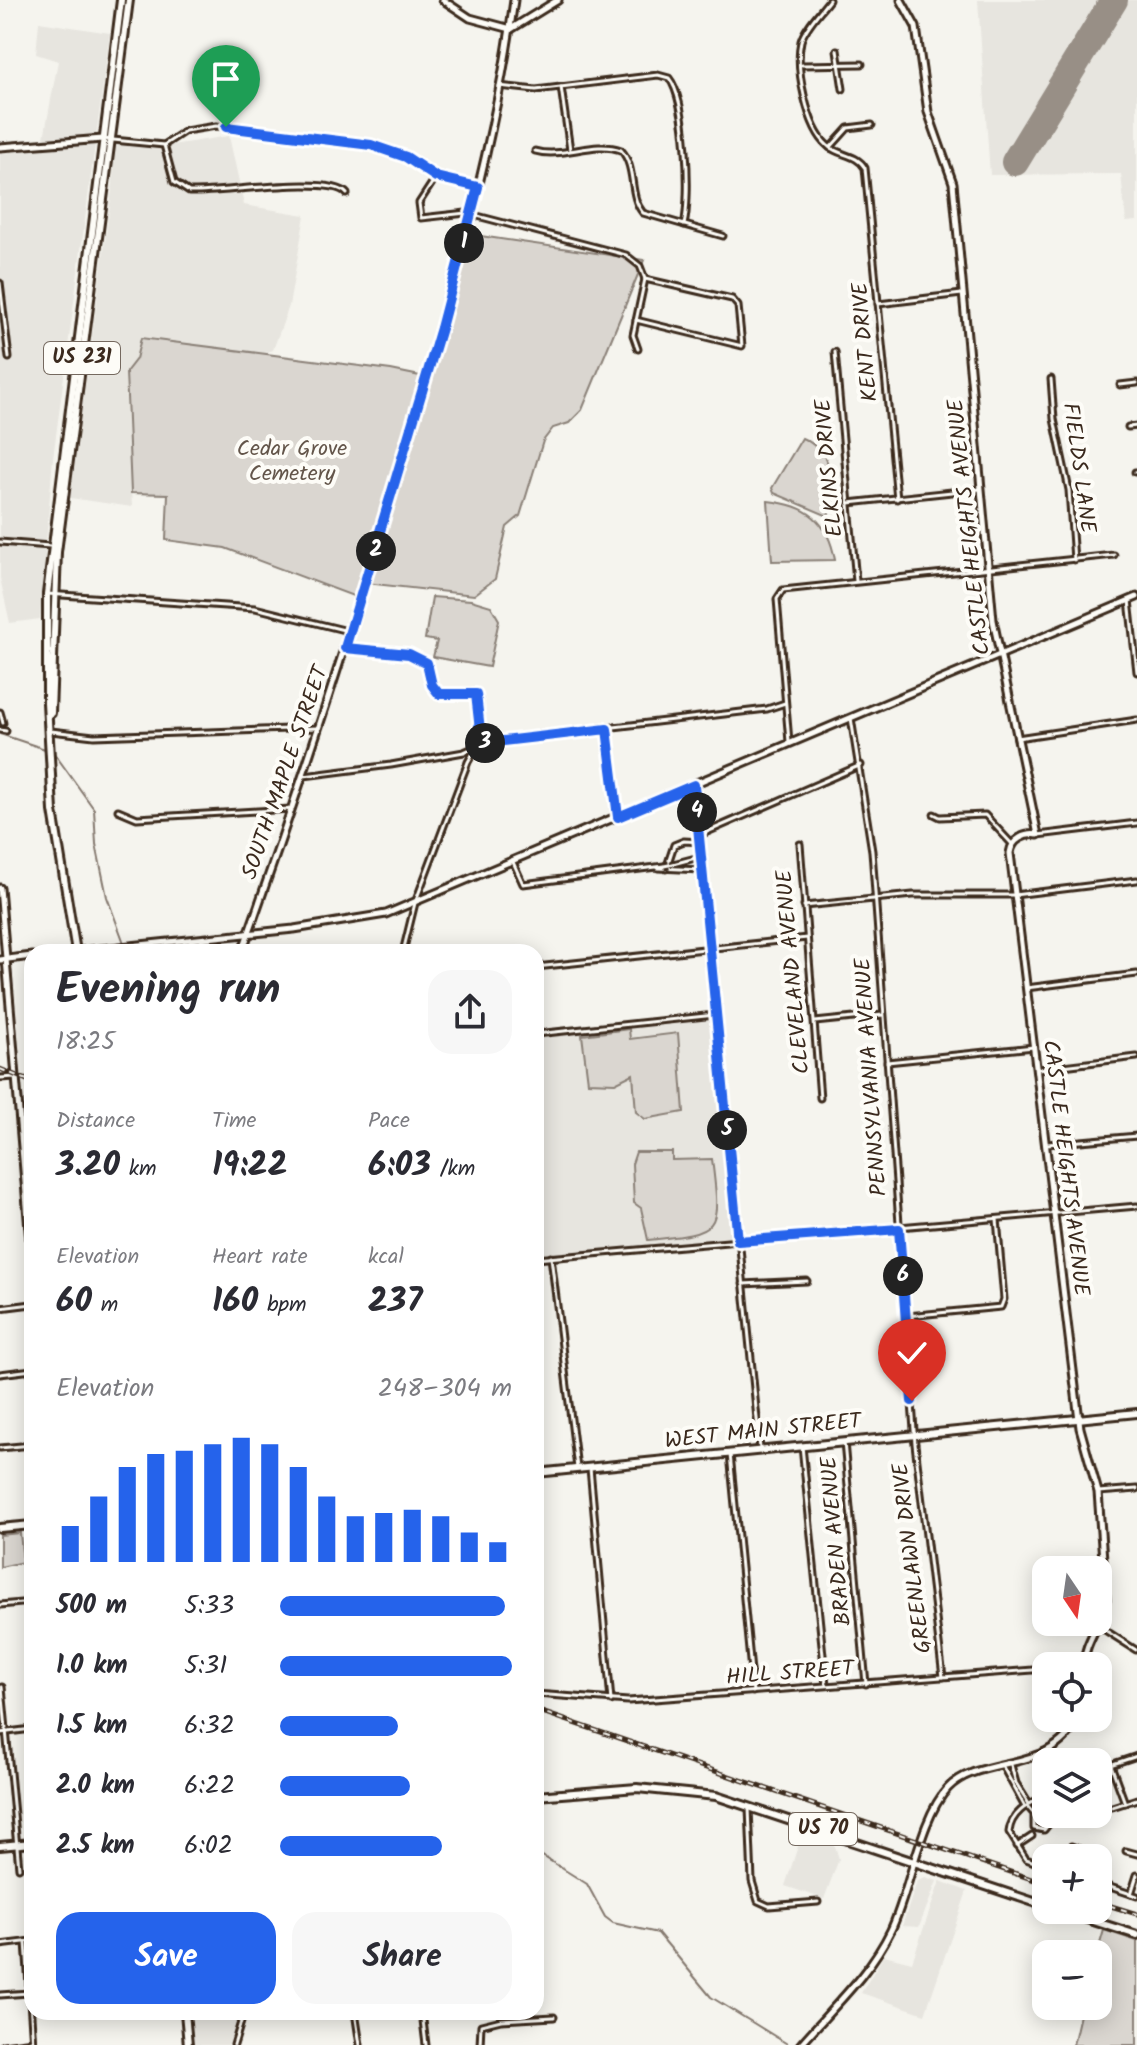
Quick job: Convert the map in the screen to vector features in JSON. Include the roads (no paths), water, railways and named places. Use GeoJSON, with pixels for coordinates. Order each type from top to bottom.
{"type":"FeatureCollection","features":[{"type":"Feature","properties":{"kind":"main road","name":"US 231"},"geometry":{"type":"LineString","coordinates":[[51,594],[121,0]]}},
{"type":"Feature","properties":{"kind":"main road","name":"US 231"},"geometry":{"type":"LineString","coordinates":[[74,944],[53,811],[50,546],[129,0]]}},
{"type":"Feature","properties":{"kind":"main road","name":"WEST MAIN STREET"},"geometry":{"type":"LineString","coordinates":[[544,1472],[1137,1413]]}},
{"type":"Feature","properties":{"kind":"main road"},"geometry":{"type":"LineString","coordinates":[[0,1528],[24,1526]]}},
{"type":"Feature","properties":{"kind":"main road","name":"US 70"},"geometry":{"type":"LineString","coordinates":[[544,1795],[656,1788],[691,1790],[748,1804],[1032,1901]]}},
{"type":"Feature","properties":{"kind":"main road"},"geometry":{"type":"LineString","coordinates":[[0,1846],[24,1844]]}},
{"type":"Feature","properties":{"kind":"main road"},"geometry":{"type":"LineString","coordinates":[[1103,1924],[1137,1935]]}},
{"type":"Feature","properties":{"kind":"main road"},"geometry":{"type":"LineString","coordinates":[[186,2020],[188,2045]]}},
{"type":"Feature","properties":{"kind":"street"},"geometry":{"type":"LineString","coordinates":[[443,0],[470,18],[511,29],[558,0]]}},
{"type":"Feature","properties":{"kind":"street","name":"SOUTH MAPLE STREET"},"geometry":{"type":"LineString","coordinates":[[245,944],[350,632],[472,217],[511,29],[514,0]]}},
{"type":"Feature","properties":{"kind":"street"},"geometry":{"type":"LineString","coordinates":[[829,0],[802,38],[808,110],[819,135],[830,148],[848,128],[872,125]]}},
{"type":"Feature","properties":{"kind":"street","name":"CASTLE HEIGHTS AVENUE"},"geometry":{"type":"LineString","coordinates":[[901,0],[916,27],[928,112],[952,176],[987,569],[998,655],[1038,835]]}},
{"type":"Feature","properties":{"kind":"street"},"geometry":{"type":"LineString","coordinates":[[837,50],[843,89]]}},
{"type":"Feature","properties":{"kind":"street"},"geometry":{"type":"LineString","coordinates":[[802,65],[862,64]]}},
{"type":"Feature","properties":{"kind":"street"},"geometry":{"type":"LineString","coordinates":[[499,86],[518,90],[658,75],[669,78],[678,98],[688,195],[684,225]]}},
{"type":"Feature","properties":{"kind":"street"},"geometry":{"type":"LineString","coordinates":[[561,87],[570,150]]}},
{"type":"Feature","properties":{"kind":"street"},"geometry":{"type":"LineString","coordinates":[[0,147],[107,139],[164,145],[185,131],[205,126],[358,142],[391,150],[436,177],[478,187]]}},
{"type":"Feature","properties":{"kind":"street"},"geometry":{"type":"LineString","coordinates":[[164,145],[174,182],[185,191],[301,186],[339,188],[347,194]]}},
{"type":"Feature","properties":{"kind":"street"},"geometry":{"type":"LineString","coordinates":[[535,151],[548,154],[605,147],[621,150],[630,163],[640,209],[647,216],[723,236]]}},
{"type":"Feature","properties":{"kind":"street","name":"KENT DRIVE"},"geometry":{"type":"LineString","coordinates":[[830,148],[862,162],[866,181],[897,499]]}},
{"type":"Feature","properties":{"kind":"street"},"geometry":{"type":"LineString","coordinates":[[436,177],[419,203],[421,218],[466,213],[626,255],[640,266],[645,279],[633,335],[638,349]]}},
{"type":"Feature","properties":{"kind":"street"},"geometry":{"type":"LineString","coordinates":[[636,320],[742,346],[738,306],[732,299],[645,279]]}},
{"type":"Feature","properties":{"kind":"street"},"geometry":{"type":"LineString","coordinates":[[0,283],[9,358]]}},
{"type":"Feature","properties":{"kind":"street"},"geometry":{"type":"LineString","coordinates":[[878,304],[964,294]]}},
{"type":"Feature","properties":{"kind":"street","name":"ELKINS DRIVE"},"geometry":{"type":"LineString","coordinates":[[835,352],[856,581]]}},
{"type":"Feature","properties":{"kind":"street","name":"FIELDS LANE"},"geometry":{"type":"LineString","coordinates":[[1051,379],[1054,419],[1069,490],[1074,560]]}},
{"type":"Feature","properties":{"kind":"street"},"geometry":{"type":"LineString","coordinates":[[1120,385],[1137,383]]}},
{"type":"Feature","properties":{"kind":"street"},"geometry":{"type":"LineString","coordinates":[[1128,427],[1137,426]]}},
{"type":"Feature","properties":{"kind":"street"},"geometry":{"type":"LineString","coordinates":[[849,503],[982,488]]}},
{"type":"Feature","properties":{"kind":"street"},"geometry":{"type":"LineString","coordinates":[[0,542],[50,546]]}},
{"type":"Feature","properties":{"kind":"street"},"geometry":{"type":"LineString","coordinates":[[789,743],[778,594],[790,588],[1114,555]]}},
{"type":"Feature","properties":{"kind":"street"},"geometry":{"type":"LineString","coordinates":[[51,594],[255,608],[350,632]]}},
{"type":"Feature","properties":{"kind":"street"},"geometry":{"type":"LineString","coordinates":[[142,944],[367,919],[415,903],[1137,597]]}},
{"type":"Feature","properties":{"kind":"street"},"geometry":{"type":"LineString","coordinates":[[1129,600],[1137,672]]}},
{"type":"Feature","properties":{"kind":"street"},"geometry":{"type":"LineString","coordinates":[[345,648],[417,656],[427,663],[432,685],[439,694],[476,694],[481,739],[415,903],[405,944]]}},
{"type":"Feature","properties":{"kind":"street"},"geometry":{"type":"LineString","coordinates":[[302,776],[406,763],[464,752],[478,744],[767,709],[785,703]]}},
{"type":"Feature","properties":{"kind":"street"},"geometry":{"type":"LineString","coordinates":[[0,712],[3,723]]}},
{"type":"Feature","properties":{"kind":"street","name":"PENNSYLVANIA AVENUE"},"geometry":{"type":"LineString","coordinates":[[851,718],[861,765],[876,898],[915,1434]]}},
{"type":"Feature","properties":{"kind":"street"},"geometry":{"type":"LineString","coordinates":[[1017,738],[1137,720]]}},
{"type":"Feature","properties":{"kind":"street"},"geometry":{"type":"LineString","coordinates":[[51,735],[318,728]]}},
{"type":"Feature","properties":{"kind":"street"},"geometry":{"type":"LineString","coordinates":[[607,729],[618,817]]}},
{"type":"Feature","properties":{"kind":"street"},"geometry":{"type":"LineString","coordinates":[[700,835],[861,765]]}},
{"type":"Feature","properties":{"kind":"street"},"geometry":{"type":"LineString","coordinates":[[694,785],[760,1450]]}},
{"type":"Feature","properties":{"kind":"street"},"geometry":{"type":"LineString","coordinates":[[118,810],[128,818],[137,818],[291,809]]}},
{"type":"Feature","properties":{"kind":"street"},"geometry":{"type":"LineString","coordinates":[[934,814],[940,817],[985,815],[1012,844],[1025,836],[1137,823]]}},
{"type":"Feature","properties":{"kind":"street"},"geometry":{"type":"LineString","coordinates":[[666,867],[674,845],[684,841],[701,842]]}},
{"type":"Feature","properties":{"kind":"street","name":"CLEVELAND AVENUE"},"geometry":{"type":"LineString","coordinates":[[800,844],[820,1098]]}},
{"type":"Feature","properties":{"kind":"street","name":"CASTLE HEIGHTS AVENUE"},"geometry":{"type":"LineString","coordinates":[[1012,844],[1014,895],[1080,1417],[1098,1492],[1103,1556]]}},
{"type":"Feature","properties":{"kind":"street"},"geometry":{"type":"LineString","coordinates":[[666,867],[703,856]]}},
{"type":"Feature","properties":{"kind":"street"},"geometry":{"type":"LineString","coordinates":[[513,862],[523,884],[666,867],[704,870]]}},
{"type":"Feature","properties":{"kind":"street"},"geometry":{"type":"LineString","coordinates":[[804,906],[876,898],[1014,895],[1137,880]]}},
{"type":"Feature","properties":{"kind":"street"},"geometry":{"type":"LineString","coordinates":[[0,888],[3,960],[24,1154]]}},
{"type":"Feature","properties":{"kind":"street"},"geometry":{"type":"LineString","coordinates":[[544,966],[807,938]]}},
{"type":"Feature","properties":{"kind":"street"},"geometry":{"type":"LineString","coordinates":[[3,960],[24,957]]}},
{"type":"Feature","properties":{"kind":"street"},"geometry":{"type":"LineString","coordinates":[[1026,988],[1137,974]]}},
{"type":"Feature","properties":{"kind":"street"},"geometry":{"type":"LineString","coordinates":[[544,1033],[717,1015]]}},
{"type":"Feature","properties":{"kind":"street"},"geometry":{"type":"LineString","coordinates":[[815,1022],[883,1015]]}},
{"type":"Feature","properties":{"kind":"street"},"geometry":{"type":"LineString","coordinates":[[887,1062],[1034,1047]]}},
{"type":"Feature","properties":{"kind":"street"},"geometry":{"type":"LineString","coordinates":[[1036,1069],[1137,1057]]}},
{"type":"Feature","properties":{"kind":"street"},"geometry":{"type":"LineString","coordinates":[[0,1078],[16,1077]]}},
{"type":"Feature","properties":{"kind":"street"},"geometry":{"type":"LineString","coordinates":[[1047,1144],[1137,1136]]}},
{"type":"Feature","properties":{"kind":"street"},"geometry":{"type":"LineString","coordinates":[[544,1258],[1137,1206]]}},
{"type":"Feature","properties":{"kind":"street"},"geometry":{"type":"LineString","coordinates":[[906,1316],[1001,1307],[1004,1299],[997,1219]]}},
{"type":"Feature","properties":{"kind":"street"},"geometry":{"type":"LineString","coordinates":[[551,1257],[577,1469]]}},
{"type":"Feature","properties":{"kind":"street"},"geometry":{"type":"LineString","coordinates":[[743,1284],[807,1281]]}},
{"type":"Feature","properties":{"kind":"street"},"geometry":{"type":"LineString","coordinates":[[0,1308],[24,1305]]}},
{"type":"Feature","properties":{"kind":"street"},"geometry":{"type":"LineString","coordinates":[[0,1374],[24,1371]]}},
{"type":"Feature","properties":{"kind":"street","name":"GREENLAWN DRIVE"},"geometry":{"type":"LineString","coordinates":[[915,1434],[943,1677]]}},
{"type":"Feature","properties":{"kind":"street","name":"BRADEN AVENUE"},"geometry":{"type":"LineString","coordinates":[[844,1442],[866,1684]]}},
{"type":"Feature","properties":{"kind":"street"},"geometry":{"type":"LineString","coordinates":[[0,1448],[24,1446]]}},
{"type":"Feature","properties":{"kind":"street"},"geometry":{"type":"LineString","coordinates":[[802,1446],[826,1687]]}},
{"type":"Feature","properties":{"kind":"street"},"geometry":{"type":"LineString","coordinates":[[730,1454],[753,1692]]}},
{"type":"Feature","properties":{"kind":"street"},"geometry":{"type":"LineString","coordinates":[[590,1468],[611,1701]]}},
{"type":"Feature","properties":{"kind":"street"},"geometry":{"type":"LineString","coordinates":[[1098,1492],[1137,1489]]}},
{"type":"Feature","properties":{"kind":"street"},"geometry":{"type":"LineString","coordinates":[[0,1605],[24,1603]]}},
{"type":"Feature","properties":{"kind":"street"},"geometry":{"type":"LineString","coordinates":[[1112,1635],[1136,1650]]}},
{"type":"Feature","properties":{"kind":"street","name":"HILL STREET"},"geometry":{"type":"LineString","coordinates":[[544,1695],[611,1701],[1032,1670]]}},
{"type":"Feature","properties":{"kind":"street"},"geometry":{"type":"LineString","coordinates":[[2,1687],[19,1868]]}},
{"type":"Feature","properties":{"kind":"street"},"geometry":{"type":"LineString","coordinates":[[0,1733],[24,1730]]}},
{"type":"Feature","properties":{"kind":"street"},"geometry":{"type":"LineString","coordinates":[[800,2045],[880,1952],[893,1927],[933,1810],[950,1786],[1062,1741],[1068,1732]]}},
{"type":"Feature","properties":{"kind":"street"},"geometry":{"type":"LineString","coordinates":[[1112,1765],[1137,1756]]}},
{"type":"Feature","properties":{"kind":"street"},"geometry":{"type":"LineString","coordinates":[[1011,1764],[1027,1806]]}},
{"type":"Feature","properties":{"kind":"street"},"geometry":{"type":"LineString","coordinates":[[1003,1767],[1032,1812]]}},
{"type":"Feature","properties":{"kind":"street"},"geometry":{"type":"LineString","coordinates":[[1112,1768],[1125,1803]]}},
{"type":"Feature","properties":{"kind":"street"},"geometry":{"type":"LineString","coordinates":[[1112,1807],[1137,1799]]}},
{"type":"Feature","properties":{"kind":"street"},"geometry":{"type":"LineString","coordinates":[[1032,1803],[1010,1821],[1009,1832],[1026,1859],[1032,1861]]}},
{"type":"Feature","properties":{"kind":"street"},"geometry":{"type":"LineString","coordinates":[[748,1804],[752,1881],[758,1901],[769,1906],[818,1902]]}},
{"type":"Feature","properties":{"kind":"street"},"geometry":{"type":"LineString","coordinates":[[1034,1814],[1044,1816],[1048,1825],[1044,1830],[1034,1828],[1034,1814]]}},
{"type":"Feature","properties":{"kind":"street"},"geometry":{"type":"LineString","coordinates":[[1017,1846],[1032,1836]]}},
{"type":"Feature","properties":{"kind":"street"},"geometry":{"type":"LineString","coordinates":[[1126,1851],[1137,1854]]}},
{"type":"Feature","properties":{"kind":"street"},"geometry":{"type":"LineString","coordinates":[[1131,1894],[1137,1875]]}},
{"type":"Feature","properties":{"kind":"street"},"geometry":{"type":"LineString","coordinates":[[1112,1888],[1137,1896]]}},
{"type":"Feature","properties":{"kind":"street"},"geometry":{"type":"LineString","coordinates":[[0,1945],[24,1942]]}},
{"type":"Feature","properties":{"kind":"street"},"geometry":{"type":"LineString","coordinates":[[0,1995],[24,1993]]}},
{"type":"Feature","properties":{"kind":"street"},"geometry":{"type":"LineString","coordinates":[[544,2018],[554,2017]]}},
{"type":"Feature","properties":{"kind":"street"},"geometry":{"type":"LineString","coordinates":[[3,2045],[33,2043],[31,2020]]}},
{"type":"Feature","properties":{"kind":"street"},"geometry":{"type":"LineString","coordinates":[[234,2045],[242,2020]]}},
{"type":"Feature","properties":{"kind":"street"},"geometry":{"type":"LineString","coordinates":[[356,2020],[360,2045]]}},
{"type":"Feature","properties":{"kind":"street"},"geometry":{"type":"LineString","coordinates":[[423,2020],[426,2045]]}},
{"type":"Feature","properties":{"kind":"street"},"geometry":{"type":"LineString","coordinates":[[480,2045],[481,2025],[501,2020]]}},
{"type":"Feature","properties":{"kind":"waterway"},"geometry":{"type":"LineString","coordinates":[[0,734],[48,750]]}},
{"type":"Feature","properties":{"kind":"waterway"},"geometry":{"type":"LineString","coordinates":[[54,753],[94,809],[96,844],[107,897],[124,943]]}},
{"type":"Feature","properties":{"kind":"waterway"},"geometry":{"type":"LineString","coordinates":[[544,1857],[587,1884],[605,1917],[613,1923],[658,1933],[711,1997],[789,2045]]}},
{"type":"Feature","properties":{"kind":"waterway"},"geometry":{"type":"LineString","coordinates":[[1036,2045],[1041,2045]]}},
{"type":"Feature","properties":{"kind":"railway"},"geometry":{"type":"LineString","coordinates":[[0,1069],[24,1079]]}},
{"type":"Feature","properties":{"kind":"railway"},"geometry":{"type":"LineString","coordinates":[[544,1713],[1032,1879]]}},
{"type":"Feature","properties":{"kind":"railway"},"geometry":{"type":"LineString","coordinates":[[1112,1906],[1137,1914]]}},
{"type":"Feature","properties":{"kind":"park label","name":"Cedar Grove Cemetery"},"geometry":{"type":"Point","coordinates":[292,462]}}]}
